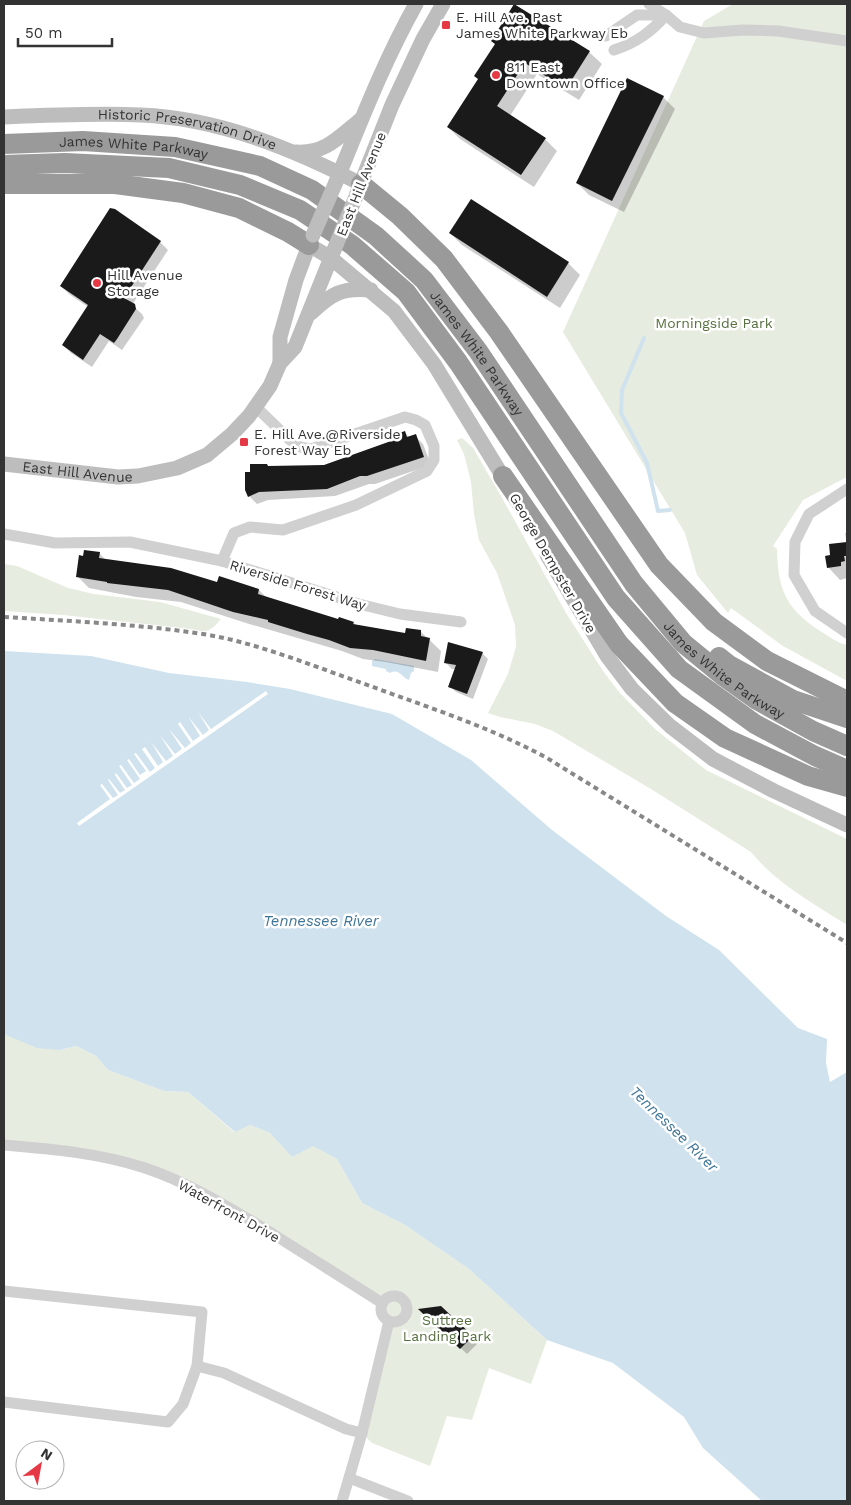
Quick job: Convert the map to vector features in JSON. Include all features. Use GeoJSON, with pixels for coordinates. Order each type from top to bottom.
{"type":"FeatureCollection","features":[{"type":"Feature","properties":{"kind":"highway","name":"James White Parkway"},"geometry":{"type":"LineString","coordinates":[[4,144],[83,141],[175,147],[260,166],[312,190],[376,236],[424,280],[478,351],[634,584],[683,643],[722,675],[757,700],[813,731],[847,746]]}},
{"type":"Feature","properties":{"kind":"highway","name":"James White Parkway"},"geometry":{"type":"LineString","coordinates":[[4,165],[65,163],[169,168],[248,188],[300,210],[352,245],[406,292],[458,362],[616,598],[679,669],[755,724],[815,756],[847,770]]}},
{"type":"Feature","properties":{"kind":"highway"},"geometry":{"type":"LineString","coordinates":[[4,184],[115,184],[182,193],[239,208],[288,232],[311,240]]}},
{"type":"Feature","properties":{"kind":"highway"},"geometry":{"type":"LineString","coordinates":[[359,189],[400,216],[444,258],[499,332],[659,565],[714,622],[768,662],[847,702]]}},
{"type":"Feature","properties":{"kind":"highway"},"geometry":{"type":"LineString","coordinates":[[503,476],[619,644],[675,703],[725,738],[808,776],[847,787]]}},
{"type":"Feature","properties":{"kind":"highway"},"geometry":{"type":"LineString","coordinates":[[634,584],[729,665],[793,700],[847,718]]}},
{"type":"Feature","properties":{"kind":"main road","name":"East Hill Avenue"},"geometry":{"type":"LineString","coordinates":[[280,363],[280,337],[296,280],[311,240],[362,118],[399,36],[416,4]]}},
{"type":"Feature","properties":{"kind":"main road","name":"East Hill Avenue"},"geometry":{"type":"LineString","coordinates":[[4,464],[118,477],[138,476],[170,470],[195,461],[207,455],[232,434],[256,407],[270,386],[280,363],[295,347],[392,106],[423,39],[443,4]]}},
{"type":"Feature","properties":{"kind":"main road","name":"Historic Preservation Drive"},"geometry":{"type":"LineString","coordinates":[[4,117],[142,115],[192,122],[242,133],[292,152],[359,189]]}},
{"type":"Feature","properties":{"kind":"main road"},"geometry":{"type":"LineString","coordinates":[[292,152],[309,153],[326,147],[362,118]]}},
{"type":"Feature","properties":{"kind":"main road","name":"George Dempster Drive"},"geometry":{"type":"LineString","coordinates":[[311,240],[333,254],[394,311],[434,364],[503,476],[583,618],[607,656],[632,689],[670,726],[713,759],[847,825]]}},
{"type":"Feature","properties":{"kind":"main road"},"geometry":{"type":"LineString","coordinates":[[308,316],[334,294],[347,289],[371,290]]}},
{"type":"Feature","properties":{"kind":"street"},"geometry":{"type":"LineString","coordinates":[[649,4],[666,10],[680,27],[704,33],[743,30],[778,31],[847,41]]}},
{"type":"Feature","properties":{"kind":"street"},"geometry":{"type":"LineString","coordinates":[[606,36],[637,15],[666,10]]}},
{"type":"Feature","properties":{"kind":"street"},"geometry":{"type":"LineString","coordinates":[[614,50],[630,44],[651,32],[666,10]]}},
{"type":"Feature","properties":{"kind":"street"},"geometry":{"type":"LineString","coordinates":[[620,27],[630,44]]}},
{"type":"Feature","properties":{"kind":"street","name":"Riverside Forest Way"},"geometry":{"type":"LineString","coordinates":[[256,407],[290,440],[300,447],[311,449],[404,417],[416,420],[425,425],[434,446],[434,460],[427,471],[356,505],[283,530],[250,527],[234,533],[222,561],[360,604],[400,614],[461,622]]}},
{"type":"Feature","properties":{"kind":"street"},"geometry":{"type":"LineString","coordinates":[[847,489],[809,514],[795,542],[794,575],[814,611],[847,633]]}},
{"type":"Feature","properties":{"kind":"street"},"geometry":{"type":"LineString","coordinates":[[4,534],[55,543],[130,542],[222,561]]}},
{"type":"Feature","properties":{"kind":"street","name":"Waterfront Drive"},"geometry":{"type":"LineString","coordinates":[[4,1145],[73,1151],[145,1168],[168,1177],[202,1192],[233,1210],[382,1303]]}},
{"type":"Feature","properties":{"kind":"street"},"geometry":{"type":"LineString","coordinates":[[4,1290],[202,1312],[197,1366],[183,1404],[168,1422],[4,1402]]}},
{"type":"Feature","properties":{"kind":"street"},"geometry":{"type":"LineString","coordinates":[[393,1296],[401,1298],[406,1305],[406,1313],[401,1320],[389,1321],[382,1316],[380,1307],[382,1303],[385,1299],[393,1296]]}},
{"type":"Feature","properties":{"kind":"street"},"geometry":{"type":"LineString","coordinates":[[342,1501],[362,1433],[389,1321]]}},
{"type":"Feature","properties":{"kind":"street"},"geometry":{"type":"LineString","coordinates":[[197,1366],[224,1373],[346,1429],[362,1433]]}},
{"type":"Feature","properties":{"kind":"street"},"geometry":{"type":"LineString","coordinates":[[349,1478],[408,1501]]}},
{"type":"Feature","properties":{"kind":"green space","name":"Morningside Park"},"geometry":{"type":"Polygon","coordinates":[[[733,4],[847,4],[847,477],[803,500],[773,546],[777,549],[782,586],[791,605],[808,623],[836,641],[847,645],[847,681],[783,646],[731,608],[728,613],[697,575],[685,533],[563,332],[704,21],[733,4]]]}},
{"type":"Feature","properties":{"kind":"green space"},"geometry":{"type":"Polygon","coordinates":[[[462,438],[473,448],[566,613],[603,671],[619,692],[655,729],[706,770],[847,839],[847,925],[809,901],[772,874],[751,852],[651,789],[553,731],[535,724],[488,713],[508,674],[516,647],[515,625],[497,573],[479,540],[471,482],[464,454],[457,440],[462,438]]]}},
{"type":"Feature","properties":{"kind":"green space"},"geometry":{"type":"Polygon","coordinates":[[[4,564],[17,566],[68,588],[94,594],[160,602],[221,619],[211,629],[201,631],[63,615],[4,611],[4,564]]]}},
{"type":"Feature","properties":{"kind":"green space","name":"Suttree Landing Park"},"geometry":{"type":"Polygon","coordinates":[[[4,1034],[60,1050],[76,1046],[96,1056],[108,1070],[164,1091],[188,1092],[234,1132],[250,1125],[270,1133],[292,1157],[312,1145],[337,1159],[362,1203],[405,1225],[469,1269],[547,1340],[531,1384],[489,1368],[472,1420],[447,1416],[430,1466],[372,1443],[362,1433],[385,1319],[381,1307],[241,1215],[145,1168],[4,1145],[4,1034]]]}},
{"type":"Feature","properties":{"kind":"water","name":"Tennessee River"},"geometry":{"type":"Polygon","coordinates":[[[4,651],[91,656],[169,673],[290,689],[392,714],[471,760],[552,830],[666,916],[719,950],[798,1028],[827,1039],[826,1063],[830,1082],[847,1072],[847,1501],[762,1501],[703,1448],[684,1417],[613,1363],[547,1340],[469,1269],[405,1225],[362,1203],[337,1159],[313,1146],[292,1157],[270,1133],[250,1125],[235,1132],[188,1092],[164,1091],[108,1070],[96,1056],[76,1046],[60,1050],[37,1048],[4,1034],[4,651]]]}},
{"type":"Feature","properties":{"kind":"water"},"geometry":{"type":"Polygon","coordinates":[[[375,659],[414,666],[414,671],[411,673],[409,680],[398,672],[390,673],[386,669],[372,666],[372,661],[375,659]]]}},
{"type":"Feature","properties":{"kind":"pier"},"geometry":{"type":"Polygon","coordinates":[[[266,691],[268,694],[79,826],[77,823],[110,799],[100,785],[102,784],[113,798],[118,795],[109,779],[120,793],[125,790],[115,775],[116,773],[127,788],[132,785],[119,766],[121,765],[134,783],[140,779],[127,760],[129,759],[140,775],[146,771],[134,754],[136,753],[150,772],[155,768],[142,749],[145,747],[158,766],[163,762],[151,742],[166,761],[173,756],[160,735],[175,754],[182,749],[169,729],[185,748],[191,743],[178,724],[180,722],[193,741],[200,736],[188,716],[203,735],[209,730],[198,712],[211,729],[266,691]]]}},
{"type":"Feature","properties":{"kind":"building"},"geometry":{"type":"Polygon","coordinates":[[[514,4],[590,51],[566,89],[525,63],[497,106],[546,138],[521,175],[447,127],[478,79],[474,76],[495,44],[491,41],[514,4]]]}},
{"type":"Feature","properties":{"kind":"building"},"geometry":{"type":"Polygon","coordinates":[[[627,78],[664,96],[612,201],[576,183],[627,78]]]}},
{"type":"Feature","properties":{"kind":"building"},"geometry":{"type":"Polygon","coordinates":[[[471,199],[569,262],[547,297],[449,233],[471,199]]]}},
{"type":"Feature","properties":{"kind":"building","name":"Hill Avenue Storage"},"geometry":{"type":"Polygon","coordinates":[[[110,208],[115,209],[161,241],[124,298],[135,304],[136,309],[117,339],[114,343],[100,334],[83,360],[62,345],[88,305],[60,286],[110,208]]]}},
{"type":"Feature","properties":{"kind":"building"},"geometry":{"type":"Polygon","coordinates":[[[405,431],[407,437],[416,434],[424,457],[367,476],[360,476],[327,489],[259,492],[248,497],[245,490],[245,472],[250,472],[250,464],[267,464],[268,466],[324,465],[391,441],[391,436],[405,431]]]}},
{"type":"Feature","properties":{"kind":"building"},"geometry":{"type":"Polygon","coordinates":[[[847,542],[847,556],[844,556],[845,561],[841,562],[841,566],[827,568],[825,556],[830,555],[829,544],[847,542]]]}},
{"type":"Feature","properties":{"kind":"building"},"geometry":{"type":"Polygon","coordinates":[[[84,550],[100,552],[99,558],[171,568],[217,582],[219,576],[259,589],[258,594],[338,619],[339,617],[354,622],[353,624],[405,633],[406,628],[421,630],[421,636],[430,638],[426,661],[373,650],[350,648],[268,622],[268,620],[233,612],[168,590],[107,583],[76,577],[79,555],[83,556],[84,550]]]}},
{"type":"Feature","properties":{"kind":"building"},"geometry":{"type":"Polygon","coordinates":[[[448,642],[483,652],[467,694],[448,687],[456,665],[444,663],[448,642]]]}},
{"type":"Feature","properties":{"kind":"building"},"geometry":{"type":"Polygon","coordinates":[[[441,1306],[473,1336],[460,1349],[418,1309],[441,1306]]]}},
{"type":"Feature","properties":{"kind":"waterway"},"geometry":{"type":"LineString","coordinates":[[644,338],[622,390],[621,413],[647,463],[658,511],[670,510]]}},
{"type":"Feature","properties":{"kind":"railway"},"geometry":{"type":"LineString","coordinates":[[4,617],[128,625],[223,638],[284,655],[456,717],[502,736],[547,758],[847,943]]}},
{"type":"Feature","properties":{"kind":"place","name":"E. Hill Ave. Past James White Parkway Eb"},"geometry":{"type":"Point","coordinates":[446,25]}},
{"type":"Feature","properties":{"kind":"place","name":"811 East Downtown Office"},"geometry":{"type":"Point","coordinates":[496,75]}},
{"type":"Feature","properties":{"kind":"place","name":"Hill Avenue Storage"},"geometry":{"type":"Point","coordinates":[97,283]}},
{"type":"Feature","properties":{"kind":"place","name":"E. Hill Ave.@Riverside Forest Way Eb"},"geometry":{"type":"Point","coordinates":[244,442]}}]}
